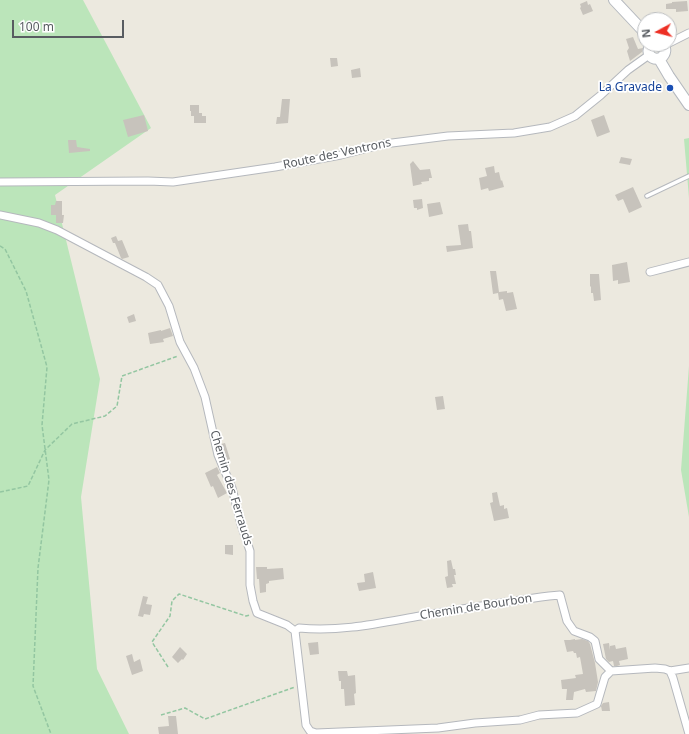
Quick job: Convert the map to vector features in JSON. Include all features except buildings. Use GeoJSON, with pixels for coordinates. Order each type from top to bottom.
{"type":"FeatureCollection","features":[{"type":"Feature","properties":{"kind":"street"},"geometry":{"type":"LineString","coordinates":[[614,0],[637,24]]}},
{"type":"Feature","properties":{"kind":"street"},"geometry":{"type":"LineString","coordinates":[[677,38],[689,33]]}},
{"type":"Feature","properties":{"kind":"street"},"geometry":{"type":"LineString","coordinates":[[650,52],[689,105]]}},
{"type":"Feature","properties":{"kind":"street"},"geometry":{"type":"LineString","coordinates":[[654,57],[663,57],[665,52]]}},
{"type":"Feature","properties":{"kind":"street","name":"Route des Ventrons"},"geometry":{"type":"LineString","coordinates":[[0,182],[173,182],[275,167],[341,155],[384,144],[448,136],[514,133],[550,127],[575,116],[628,70],[654,57]]}},
{"type":"Feature","properties":{"kind":"street","name":"Chemin des Ferrauds"},"geometry":{"type":"LineString","coordinates":[[0,215],[39,223],[57,230],[146,277],[158,285],[169,306],[180,342],[194,368],[205,397],[218,455],[232,488],[241,524],[250,551],[250,585],[257,613]]}},
{"type":"Feature","properties":{"kind":"street"},"geometry":{"type":"LineString","coordinates":[[650,272],[689,262]]}},
{"type":"Feature","properties":{"kind":"street","name":"Chemin de Bourbon"},"geometry":{"type":"LineString","coordinates":[[295,630],[299,628],[353,628],[541,596],[560,595],[567,620],[574,631],[590,637],[595,641],[599,659],[612,671]]}},
{"type":"Feature","properties":{"kind":"street"},"geometry":{"type":"LineString","coordinates":[[257,613],[287,625],[295,630],[306,725],[310,731],[316,733],[438,728],[450,730],[475,723],[520,720],[539,715],[577,713],[597,704],[605,677],[612,671],[655,668],[670,671],[689,668]]}},
{"type":"Feature","properties":{"kind":"street"},"geometry":{"type":"LineString","coordinates":[[670,671],[688,734]]}},
{"type":"Feature","properties":{"kind":"lane"},"geometry":{"type":"LineString","coordinates":[[647,196],[689,176]]}},
{"type":"Feature","properties":{"kind":"path"},"geometry":{"type":"LineString","coordinates":[[0,246],[5,249],[26,291],[47,367],[42,425],[49,480],[38,568],[33,686],[50,734]]}},
{"type":"Feature","properties":{"kind":"path"},"geometry":{"type":"LineString","coordinates":[[0,492],[28,486],[45,450],[72,424],[105,416],[117,406],[122,376],[186,353]]}},
{"type":"Feature","properties":{"kind":"path"},"geometry":{"type":"LineString","coordinates":[[168,667],[152,642],[170,616],[172,601],[179,594],[246,616],[257,613]]}},
{"type":"Feature","properties":{"kind":"path"},"geometry":{"type":"LineString","coordinates":[[160,715],[185,708],[205,719],[295,687],[302,688]]}},
{"type":"Feature","properties":{"kind":"green space"},"geometry":{"type":"Polygon","coordinates":[[[0,0],[83,0],[151,128],[55,195],[100,379],[81,497],[97,669],[129,734],[0,734],[0,0]]]}},
{"type":"Feature","properties":{"kind":"green space"},"geometry":{"type":"Polygon","coordinates":[[[689,138],[689,198],[684,139],[689,138]]]}},
{"type":"Feature","properties":{"kind":"green space"},"geometry":{"type":"Polygon","coordinates":[[[689,366],[689,517],[681,470],[689,366]]]}},
{"type":"Feature","properties":{"kind":"place","name":"La Gravade"},"geometry":{"type":"Point","coordinates":[670,88]}}]}
